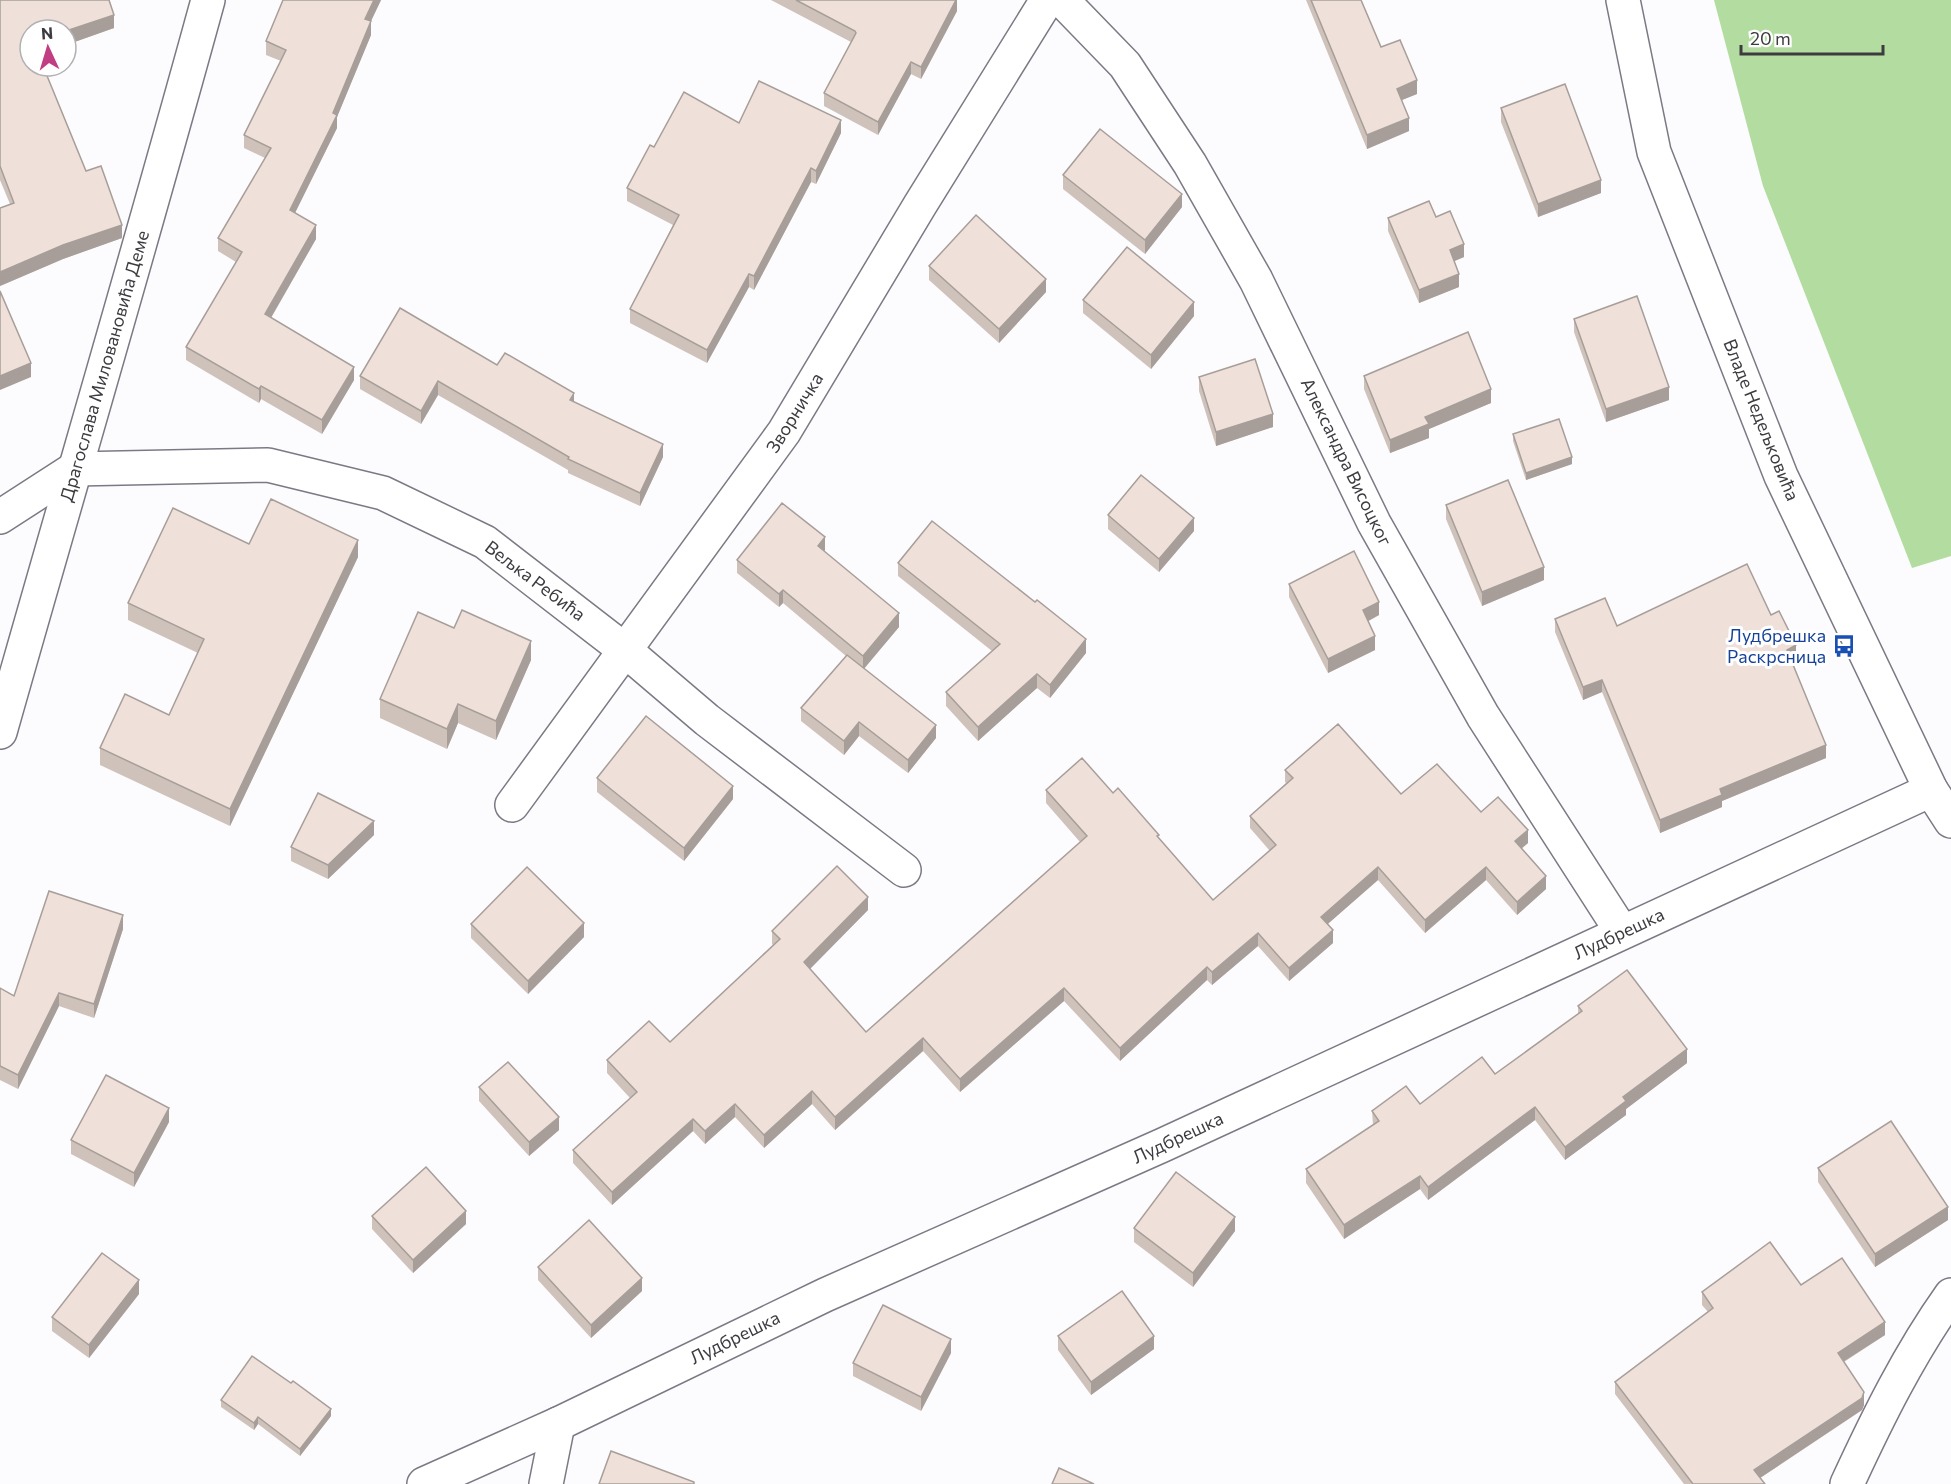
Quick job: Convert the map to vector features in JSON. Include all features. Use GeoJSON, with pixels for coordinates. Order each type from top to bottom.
{"type":"FeatureCollection","features":[{"type":"Feature","properties":{"kind":"street","name":"Драгослава Миловановића Деме"},"geometry":{"type":"LineString","coordinates":[[0,732],[74,469],[120,317],[208,0]]}},
{"type":"Feature","properties":{"kind":"street","name":"Зворничка"},"geometry":{"type":"LineString","coordinates":[[512,805],[784,432],[920,205],[1047,0]]}},
{"type":"Feature","properties":{"kind":"street","name":"Александра Висоцког"},"geometry":{"type":"LineString","coordinates":[[1062,0],[1125,65],[1190,164],[1257,280],[1380,533],[1483,716],[1622,932]]}},
{"type":"Feature","properties":{"kind":"street","name":"Владе Недељковића"},"geometry":{"type":"LineString","coordinates":[[1623,0],[1654,152],[1781,476],[1931,790],[1951,820]]}},
{"type":"Feature","properties":{"kind":"street","name":"Вељка Ребића"},"geometry":{"type":"LineString","coordinates":[[74,469],[268,465],[383,493],[485,542],[626,651],[708,720],[904,870]]}},
{"type":"Feature","properties":{"kind":"street"},"geometry":{"type":"LineString","coordinates":[[0,517],[74,469]]}},
{"type":"Feature","properties":{"kind":"street","name":"Лудбрешка"},"geometry":{"type":"LineString","coordinates":[[424,1484],[558,1424],[825,1295],[1163,1145],[1931,790]]}},
{"type":"Feature","properties":{"kind":"street"},"geometry":{"type":"LineString","coordinates":[[1847,1484],[1873,1429],[1922,1339],[1951,1295]]}},
{"type":"Feature","properties":{"kind":"street"},"geometry":{"type":"LineString","coordinates":[[546,1484],[558,1424]]}},
{"type":"Feature","properties":{"kind":"green space"},"geometry":{"type":"Polygon","coordinates":[[[1714,0],[1951,0],[1951,556],[1912,568],[1763,186],[1714,0]]]}},
{"type":"Feature","properties":{"kind":"building"},"geometry":{"type":"Polygon","coordinates":[[[0,0],[109,0],[114,15],[78,27],[78,18],[18,18],[18,78],[48,78],[86,171],[101,166],[122,225],[63,245],[0,272],[0,208],[14,203],[0,166],[0,0]]]}},
{"type":"Feature","properties":{"kind":"building"},"geometry":{"type":"Polygon","coordinates":[[[283,0],[374,0],[365,19],[371,21],[333,113],[337,115],[290,210],[316,225],[265,314],[354,367],[322,420],[261,386],[259,389],[186,347],[242,252],[218,238],[271,148],[244,135],[286,50],[266,41],[283,0]]]}},
{"type":"Feature","properties":{"kind":"building"},"geometry":{"type":"Polygon","coordinates":[[[796,0],[956,0],[921,67],[911,62],[878,122],[824,93],[855,31],[796,0]]]}},
{"type":"Feature","properties":{"kind":"building"},"geometry":{"type":"Polygon","coordinates":[[[1311,0],[1361,0],[1381,47],[1400,40],[1417,80],[1397,89],[1409,118],[1367,135],[1311,0]]]}},
{"type":"Feature","properties":{"kind":"building"},"geometry":{"type":"Polygon","coordinates":[[[759,81],[841,120],[816,171],[811,168],[754,276],[749,274],[707,350],[630,309],[679,215],[627,188],[650,145],[654,147],[684,92],[739,123],[759,81]]]}},
{"type":"Feature","properties":{"kind":"building"},"geometry":{"type":"Polygon","coordinates":[[[1565,84],[1601,180],[1538,204],[1501,108],[1565,84]]]}},
{"type":"Feature","properties":{"kind":"building"},"geometry":{"type":"Polygon","coordinates":[[[1100,129],[1182,194],[1145,240],[1063,175],[1100,129]]]}},
{"type":"Feature","properties":{"kind":"building"},"geometry":{"type":"Polygon","coordinates":[[[1429,201],[1436,217],[1450,211],[1464,244],[1450,250],[1459,274],[1419,290],[1388,218],[1429,201]]]}},
{"type":"Feature","properties":{"kind":"building"},"geometry":{"type":"Polygon","coordinates":[[[976,215],[1046,279],[999,329],[929,266],[976,215]]]}},
{"type":"Feature","properties":{"kind":"building"},"geometry":{"type":"Polygon","coordinates":[[[1127,247],[1194,302],[1151,355],[1083,300],[1127,247]]]}},
{"type":"Feature","properties":{"kind":"building"},"geometry":{"type":"Polygon","coordinates":[[[0,291],[31,363],[0,376],[0,291]]]}},
{"type":"Feature","properties":{"kind":"building"},"geometry":{"type":"Polygon","coordinates":[[[1637,296],[1669,387],[1606,409],[1574,319],[1637,296]]]}},
{"type":"Feature","properties":{"kind":"building"},"geometry":{"type":"Polygon","coordinates":[[[400,308],[497,365],[505,353],[574,393],[570,400],[663,444],[640,493],[568,459],[569,457],[438,381],[421,411],[360,376],[400,308]]]}},
{"type":"Feature","properties":{"kind":"building"},"geometry":{"type":"Polygon","coordinates":[[[1468,332],[1491,389],[1425,417],[1429,424],[1390,440],[1364,376],[1468,332]]]}},
{"type":"Feature","properties":{"kind":"building"},"geometry":{"type":"Polygon","coordinates":[[[1255,359],[1273,414],[1216,432],[1199,377],[1255,359]]]}},
{"type":"Feature","properties":{"kind":"building"},"geometry":{"type":"Polygon","coordinates":[[[1559,419],[1572,457],[1526,473],[1513,434],[1559,419]]]}},
{"type":"Feature","properties":{"kind":"building"},"geometry":{"type":"Polygon","coordinates":[[[1141,475],[1194,518],[1159,559],[1108,515],[1141,475]]]}},
{"type":"Feature","properties":{"kind":"building"},"geometry":{"type":"Polygon","coordinates":[[[1508,480],[1544,567],[1482,592],[1446,505],[1508,480]]]}},
{"type":"Feature","properties":{"kind":"building"},"geometry":{"type":"Polygon","coordinates":[[[271,499],[358,540],[230,809],[100,748],[125,694],[169,715],[204,639],[128,603],[173,508],[249,544],[271,499]]]}},
{"type":"Feature","properties":{"kind":"building"},"geometry":{"type":"Polygon","coordinates":[[[782,503],[825,537],[818,546],[899,613],[863,656],[783,590],[779,594],[737,560],[782,503]]]}},
{"type":"Feature","properties":{"kind":"building"},"geometry":{"type":"Polygon","coordinates":[[[932,521],[1086,639],[1050,685],[1037,674],[978,727],[946,692],[1000,644],[898,563],[932,521]]]}},
{"type":"Feature","properties":{"kind":"building"},"geometry":{"type":"Polygon","coordinates":[[[1354,551],[1379,602],[1363,610],[1375,636],[1328,659],[1289,584],[1354,551]]]}},
{"type":"Feature","properties":{"kind":"building"},"geometry":{"type":"Polygon","coordinates":[[[1747,564],[1771,615],[1779,611],[1796,645],[1787,650],[1826,745],[1720,789],[1722,795],[1660,820],[1602,680],[1583,687],[1555,619],[1605,598],[1617,626],[1747,564]]]}},
{"type":"Feature","properties":{"kind":"building"},"geometry":{"type":"Polygon","coordinates":[[[462,610],[531,641],[496,721],[458,704],[447,729],[380,699],[418,612],[454,628],[462,610]]]}},
{"type":"Feature","properties":{"kind":"building"},"geometry":{"type":"Polygon","coordinates":[[[847,655],[936,725],[908,760],[859,722],[844,741],[801,708],[847,655]]]}},
{"type":"Feature","properties":{"kind":"building"},"geometry":{"type":"Polygon","coordinates":[[[646,716],[733,786],[684,848],[597,778],[646,716]]]}},
{"type":"Feature","properties":{"kind":"building"},"geometry":{"type":"Polygon","coordinates":[[[1338,724],[1401,794],[1437,764],[1481,812],[1498,797],[1528,830],[1515,841],[1546,876],[1517,902],[1486,867],[1425,920],[1378,867],[1321,917],[1333,930],[1289,968],[1258,933],[1212,972],[1207,967],[1120,1048],[1064,988],[960,1079],[923,1038],[835,1117],[812,1091],[764,1135],[735,1104],[705,1131],[693,1119],[612,1192],[573,1150],[637,1092],[607,1060],[649,1021],[670,1042],[780,939],[772,931],[837,866],[868,897],[804,962],[866,1032],[1087,836],[1046,790],[1082,758],[1113,793],[1118,788],[1213,900],[1276,845],[1250,816],[1293,778],[1285,770],[1338,724]]]}},
{"type":"Feature","properties":{"kind":"building"},"geometry":{"type":"Polygon","coordinates":[[[318,793],[374,821],[328,865],[291,847],[318,793]]]}},
{"type":"Feature","properties":{"kind":"building"},"geometry":{"type":"Polygon","coordinates":[[[527,867],[584,923],[528,981],[471,924],[527,867]]]}},
{"type":"Feature","properties":{"kind":"building"},"geometry":{"type":"Polygon","coordinates":[[[49,891],[123,915],[94,1004],[59,993],[18,1075],[0,1066],[0,988],[14,996],[49,891]]]}},
{"type":"Feature","properties":{"kind":"building"},"geometry":{"type":"Polygon","coordinates":[[[1627,970],[1687,1049],[1623,1097],[1626,1101],[1565,1147],[1535,1107],[1428,1187],[1420,1176],[1344,1225],[1306,1169],[1379,1121],[1372,1111],[1406,1086],[1420,1104],[1482,1057],[1495,1074],[1582,1011],[1578,1006],[1627,970]]]}},
{"type":"Feature","properties":{"kind":"building"},"geometry":{"type":"Polygon","coordinates":[[[508,1062],[559,1117],[529,1142],[479,1087],[508,1062]]]}},
{"type":"Feature","properties":{"kind":"building"},"geometry":{"type":"Polygon","coordinates":[[[106,1075],[169,1108],[134,1173],[71,1140],[106,1075]]]}},
{"type":"Feature","properties":{"kind":"building"},"geometry":{"type":"Polygon","coordinates":[[[1891,1121],[1948,1207],[1875,1254],[1818,1168],[1891,1121]]]}},
{"type":"Feature","properties":{"kind":"building"},"geometry":{"type":"Polygon","coordinates":[[[426,1167],[466,1211],[413,1260],[372,1216],[426,1167]]]}},
{"type":"Feature","properties":{"kind":"building"},"geometry":{"type":"Polygon","coordinates":[[[1176,1172],[1235,1217],[1193,1273],[1134,1228],[1176,1172]]]}},
{"type":"Feature","properties":{"kind":"building"},"geometry":{"type":"Polygon","coordinates":[[[589,1220],[642,1278],[591,1325],[538,1267],[589,1220]]]}},
{"type":"Feature","properties":{"kind":"building"},"geometry":{"type":"Polygon","coordinates":[[[1770,1242],[1801,1285],[1842,1258],[1885,1322],[1838,1353],[1864,1392],[1862,1398],[1754,1470],[1765,1484],[1693,1484],[1615,1382],[1713,1308],[1702,1292],[1770,1242]]]}},
{"type":"Feature","properties":{"kind":"building"},"geometry":{"type":"Polygon","coordinates":[[[102,1253],[139,1280],[89,1345],[52,1317],[102,1253]]]}},
{"type":"Feature","properties":{"kind":"building"},"geometry":{"type":"Polygon","coordinates":[[[1122,1291],[1154,1336],[1091,1382],[1058,1336],[1122,1291]]]}},
{"type":"Feature","properties":{"kind":"building"},"geometry":{"type":"Polygon","coordinates":[[[883,1305],[951,1339],[921,1397],[853,1363],[883,1305]]]}},
{"type":"Feature","properties":{"kind":"building"},"geometry":{"type":"Polygon","coordinates":[[[252,1356],[291,1383],[293,1381],[331,1409],[300,1449],[258,1417],[254,1423],[221,1400],[252,1356]]]}},
{"type":"Feature","properties":{"kind":"building"},"geometry":{"type":"Polygon","coordinates":[[[611,1451],[694,1482],[694,1484],[599,1484],[611,1451]]]}},
{"type":"Feature","properties":{"kind":"building"},"geometry":{"type":"Polygon","coordinates":[[[1059,1468],[1094,1484],[1052,1484],[1059,1468]]]}},
{"type":"Feature","properties":{"kind":"place","name":"Лудбрешка Раскрсница"},"geometry":{"type":"Point","coordinates":[1844,646]}}]}
